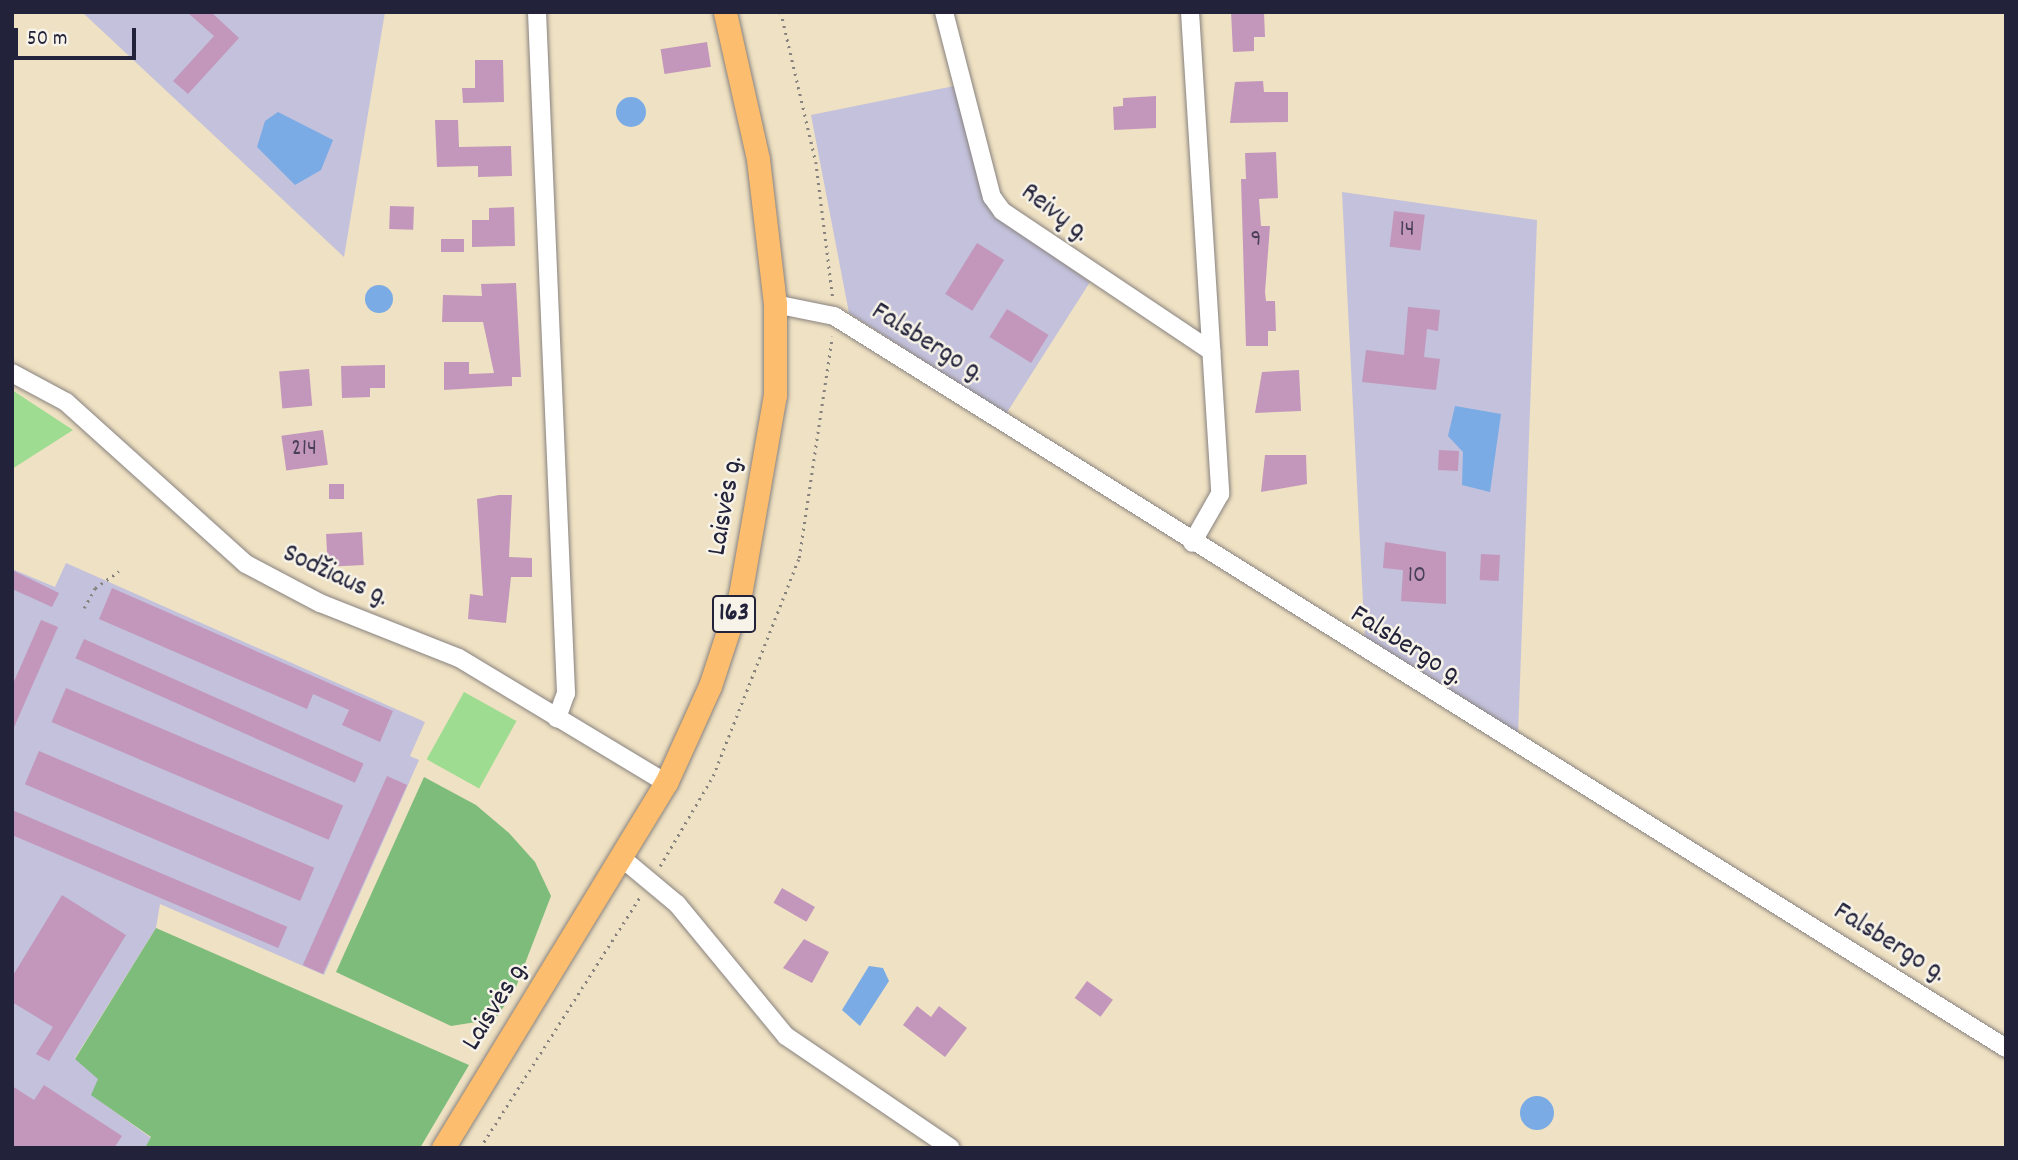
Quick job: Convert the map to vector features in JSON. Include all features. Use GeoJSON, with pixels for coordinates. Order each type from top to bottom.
{"type":"FeatureCollection","features":[{"type":"Feature","properties":{"kind":"main road","name":"Laisvės g."},"geometry":{"type":"LineString","coordinates":[[443,1148],[623,859],[666,783],[710,686],[751,551],[775,396],[775,304],[758,159],[725,12]]}},
{"type":"Feature","properties":{"kind":"street"},"geometry":{"type":"LineString","coordinates":[[537,12],[566,694],[557,718]]}},
{"type":"Feature","properties":{"kind":"street","name":"Reivų g."},"geometry":{"type":"LineString","coordinates":[[944,12],[992,197],[1002,211],[1211,351]]}},
{"type":"Feature","properties":{"kind":"street"},"geometry":{"type":"LineString","coordinates":[[1190,12],[1220,494],[1192,543]]}},
{"type":"Feature","properties":{"kind":"street","name":"Falsbergo g."},"geometry":{"type":"LineString","coordinates":[[775,304],[834,316],[1192,543],[2006,1048]]}},
{"type":"Feature","properties":{"kind":"street","name":"Sodžiaus g."},"geometry":{"type":"LineString","coordinates":[[12,373],[66,402],[246,564],[320,603],[459,658],[666,783]]}},
{"type":"Feature","properties":{"kind":"street"},"geometry":{"type":"LineString","coordinates":[[623,859],[677,904],[786,1036],[951,1148]]}},
{"type":"Feature","properties":{"kind":"path"},"geometry":{"type":"LineString","coordinates":[[84,608],[95,588],[119,571]]}},
{"type":"Feature","properties":{"kind":"shaded area"},"geometry":{"type":"Polygon","coordinates":[[[82,12],[385,12],[344,257],[82,12]]]}},
{"type":"Feature","properties":{"kind":"shaded area"},"geometry":{"type":"Polygon","coordinates":[[[954,86],[994,214],[1090,282],[1006,414],[849,313],[811,115],[954,86]]]}},
{"type":"Feature","properties":{"kind":"shaded area"},"geometry":{"type":"Polygon","coordinates":[[[1342,192],[1537,220],[1518,735],[1365,641],[1342,192]]]}},
{"type":"Feature","properties":{"kind":"shaded area"},"geometry":{"type":"Polygon","coordinates":[[[66,563],[425,722],[410,756],[419,760],[324,975],[160,904],[156,928],[75,1058],[99,1079],[92,1095],[151,1138],[145,1148],[12,1148],[12,569],[55,587],[66,563]]]}},
{"type":"Feature","properties":{"kind":"green space"},"geometry":{"type":"Polygon","coordinates":[[[12,390],[73,430],[12,469],[12,390]]]}},
{"type":"Feature","properties":{"kind":"green space"},"geometry":{"type":"Polygon","coordinates":[[[464,692],[516,721],[479,788],[427,759],[464,692]]]}},
{"type":"Feature","properties":{"kind":"green space"},"geometry":{"type":"Polygon","coordinates":[[[424,777],[476,805],[509,833],[535,862],[551,896],[514,992],[495,1019],[451,1026],[336,972],[424,777]]]}},
{"type":"Feature","properties":{"kind":"green space"},"geometry":{"type":"Polygon","coordinates":[[[156,928],[469,1065],[420,1148],[145,1148],[151,1137],[91,1095],[98,1079],[75,1059],[156,928]]]}},
{"type":"Feature","properties":{"kind":"water"},"geometry":{"type":"Polygon","coordinates":[[[631,97],[642,101],[646,112],[642,123],[631,127],[620,123],[616,112],[620,101],[631,97]]]}},
{"type":"Feature","properties":{"kind":"water"},"geometry":{"type":"Polygon","coordinates":[[[278,112],[333,140],[321,170],[295,185],[257,147],[265,121],[278,112]]]}},
{"type":"Feature","properties":{"kind":"water"},"geometry":{"type":"Polygon","coordinates":[[[379,285],[389,289],[393,299],[389,309],[379,313],[369,309],[365,299],[369,289],[379,285]]]}},
{"type":"Feature","properties":{"kind":"water"},"geometry":{"type":"Polygon","coordinates":[[[1455,406],[1501,414],[1490,492],[1462,485],[1463,452],[1448,436],[1455,406]]]}},
{"type":"Feature","properties":{"kind":"water"},"geometry":{"type":"Polygon","coordinates":[[[869,966],[883,968],[889,981],[860,1026],[842,1010],[869,966]]]}},
{"type":"Feature","properties":{"kind":"water"},"geometry":{"type":"Polygon","coordinates":[[[1537,1096],[1549,1101],[1554,1113],[1549,1125],[1537,1130],[1525,1125],[1520,1113],[1525,1101],[1537,1096]]]}},
{"type":"Feature","properties":{"kind":"building"},"geometry":{"type":"Polygon","coordinates":[[[187,12],[211,12],[239,38],[188,94],[173,81],[214,36],[187,12]]]}},
{"type":"Feature","properties":{"kind":"building"},"geometry":{"type":"Polygon","coordinates":[[[1231,12],[1264,12],[1265,37],[1254,37],[1254,51],[1233,52],[1231,12]]]}},
{"type":"Feature","properties":{"kind":"building"},"geometry":{"type":"Polygon","coordinates":[[[707,42],[711,67],[664,74],[661,49],[707,42]]]}},
{"type":"Feature","properties":{"kind":"building"},"geometry":{"type":"Polygon","coordinates":[[[475,60],[503,60],[504,102],[463,103],[462,88],[475,88],[475,60]]]}},
{"type":"Feature","properties":{"kind":"building"},"geometry":{"type":"Polygon","coordinates":[[[1263,81],[1264,92],[1288,92],[1288,122],[1230,123],[1235,82],[1263,81]]]}},
{"type":"Feature","properties":{"kind":"building"},"geometry":{"type":"Polygon","coordinates":[[[1156,96],[1156,128],[1114,130],[1113,107],[1123,106],[1123,98],[1156,96]]]}},
{"type":"Feature","properties":{"kind":"building"},"geometry":{"type":"Polygon","coordinates":[[[435,120],[458,120],[459,147],[511,146],[512,176],[478,177],[478,166],[437,167],[435,120]]]}},
{"type":"Feature","properties":{"kind":"building"},"geometry":{"type":"Polygon","coordinates":[[[1276,152],[1278,198],[1259,199],[1261,226],[1270,226],[1265,292],[1266,301],[1275,301],[1276,331],[1268,331],[1268,346],[1246,346],[1241,179],[1246,179],[1245,153],[1276,152]]]}},
{"type":"Feature","properties":{"kind":"building"},"geometry":{"type":"Polygon","coordinates":[[[390,206],[414,207],[413,230],[389,229],[390,206]]]}},
{"type":"Feature","properties":{"kind":"building"},"geometry":{"type":"Polygon","coordinates":[[[514,207],[515,246],[472,247],[472,220],[489,220],[489,208],[514,207]]]}},
{"type":"Feature","properties":{"kind":"building"},"geometry":{"type":"Polygon","coordinates":[[[1394,211],[1425,215],[1420,251],[1390,247],[1394,211]]]}},
{"type":"Feature","properties":{"kind":"building"},"geometry":{"type":"Polygon","coordinates":[[[441,239],[464,239],[464,252],[441,252],[441,239]]]}},
{"type":"Feature","properties":{"kind":"building"},"geometry":{"type":"Polygon","coordinates":[[[977,243],[1004,260],[972,311],[945,294],[977,243]]]}},
{"type":"Feature","properties":{"kind":"building"},"geometry":{"type":"Polygon","coordinates":[[[516,283],[521,377],[512,377],[512,386],[444,390],[444,362],[469,362],[469,374],[494,373],[483,322],[442,322],[443,295],[482,296],[481,284],[516,283]]]}},
{"type":"Feature","properties":{"kind":"building"},"geometry":{"type":"Polygon","coordinates":[[[1408,307],[1440,310],[1438,331],[1427,329],[1424,357],[1440,359],[1436,390],[1362,382],[1366,350],[1404,355],[1408,307]]]}},
{"type":"Feature","properties":{"kind":"building"},"geometry":{"type":"Polygon","coordinates":[[[1007,309],[1049,335],[1031,363],[990,337],[1007,309]]]}},
{"type":"Feature","properties":{"kind":"building"},"geometry":{"type":"Polygon","coordinates":[[[385,365],[385,388],[370,388],[370,397],[342,398],[341,366],[385,365]]]}},
{"type":"Feature","properties":{"kind":"building"},"geometry":{"type":"Polygon","coordinates":[[[309,369],[312,406],[282,408],[279,372],[309,369]]]}},
{"type":"Feature","properties":{"kind":"building"},"geometry":{"type":"Polygon","coordinates":[[[1299,370],[1301,411],[1255,413],[1262,372],[1299,370]]]}},
{"type":"Feature","properties":{"kind":"building"},"geometry":{"type":"Polygon","coordinates":[[[323,430],[328,465],[286,471],[281,436],[323,430]]]}},
{"type":"Feature","properties":{"kind":"building"},"geometry":{"type":"Polygon","coordinates":[[[1439,450],[1459,451],[1458,471],[1438,470],[1439,450]]]}},
{"type":"Feature","properties":{"kind":"building"},"geometry":{"type":"Polygon","coordinates":[[[1265,455],[1306,455],[1307,484],[1261,492],[1265,455]]]}},
{"type":"Feature","properties":{"kind":"building"},"geometry":{"type":"Polygon","coordinates":[[[329,484],[344,484],[344,499],[329,499],[329,484]]]}},
{"type":"Feature","properties":{"kind":"building"},"geometry":{"type":"Polygon","coordinates":[[[512,495],[509,557],[532,558],[532,577],[511,577],[506,623],[468,619],[470,594],[483,596],[477,499],[512,495]]]}},
{"type":"Feature","properties":{"kind":"building"},"geometry":{"type":"Polygon","coordinates":[[[362,532],[364,565],[328,567],[326,534],[362,532]]]}},
{"type":"Feature","properties":{"kind":"building"},"geometry":{"type":"Polygon","coordinates":[[[1385,542],[1446,552],[1446,604],[1401,601],[1403,570],[1383,568],[1385,542]]]}},
{"type":"Feature","properties":{"kind":"building"},"geometry":{"type":"Polygon","coordinates":[[[1481,554],[1500,555],[1499,581],[1480,580],[1481,554]]]}},
{"type":"Feature","properties":{"kind":"building"},"geometry":{"type":"Polygon","coordinates":[[[12,570],[59,593],[52,607],[12,589],[12,570]]]}},
{"type":"Feature","properties":{"kind":"building"},"geometry":{"type":"Polygon","coordinates":[[[112,588],[393,711],[380,742],[342,725],[349,710],[313,694],[307,709],[99,619],[112,588]]]}},
{"type":"Feature","properties":{"kind":"building"},"geometry":{"type":"Polygon","coordinates":[[[41,620],[58,627],[12,732],[12,686],[41,620]]]}},
{"type":"Feature","properties":{"kind":"building"},"geometry":{"type":"Polygon","coordinates":[[[84,639],[364,763],[355,783],[75,658],[84,639]]]}},
{"type":"Feature","properties":{"kind":"building"},"geometry":{"type":"Polygon","coordinates":[[[66,688],[343,806],[329,840],[52,722],[66,688]]]}},
{"type":"Feature","properties":{"kind":"building"},"geometry":{"type":"Polygon","coordinates":[[[39,751],[314,868],[300,901],[25,784],[39,751]]]}},
{"type":"Feature","properties":{"kind":"building"},"geometry":{"type":"Polygon","coordinates":[[[387,776],[407,785],[323,974],[303,965],[387,776]]]}},
{"type":"Feature","properties":{"kind":"building"},"geometry":{"type":"Polygon","coordinates":[[[12,810],[287,927],[278,948],[12,835],[12,810]]]}},
{"type":"Feature","properties":{"kind":"building"},"geometry":{"type":"Polygon","coordinates":[[[782,888],[815,907],[806,922],[774,903],[782,888]]]}},
{"type":"Feature","properties":{"kind":"building"},"geometry":{"type":"Polygon","coordinates":[[[62,895],[126,935],[49,1061],[36,1054],[53,1027],[12,1002],[12,977],[62,895]]]}},
{"type":"Feature","properties":{"kind":"building"},"geometry":{"type":"Polygon","coordinates":[[[804,939],[829,952],[812,983],[783,968],[804,939]]]}},
{"type":"Feature","properties":{"kind":"building"},"geometry":{"type":"Polygon","coordinates":[[[1087,981],[1113,1000],[1101,1017],[1075,998],[1087,981]]]}},
{"type":"Feature","properties":{"kind":"building"},"geometry":{"type":"Polygon","coordinates":[[[917,1006],[931,1017],[939,1006],[967,1028],[945,1057],[903,1025],[917,1006]]]}},
{"type":"Feature","properties":{"kind":"building"},"geometry":{"type":"Polygon","coordinates":[[[44,1085],[122,1136],[114,1148],[12,1148],[12,1086],[34,1100],[44,1085]]]}}]}
